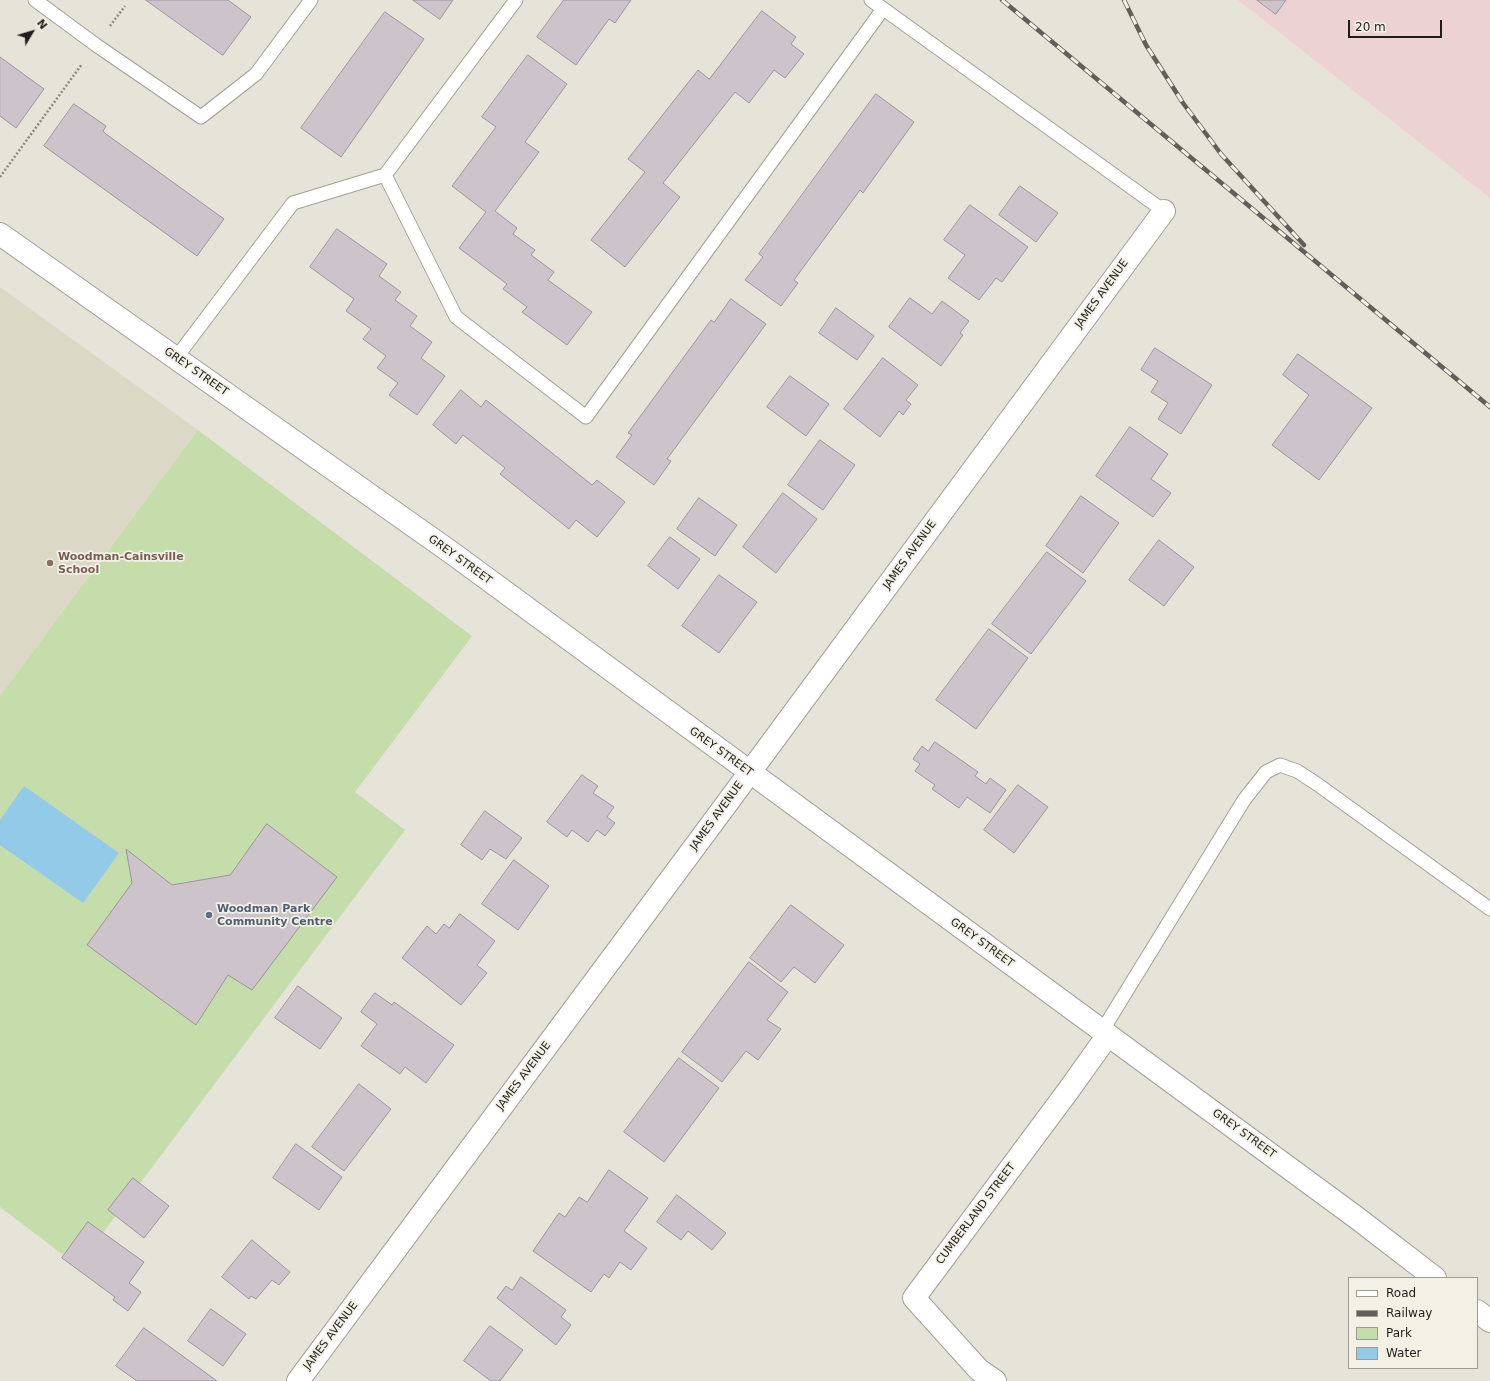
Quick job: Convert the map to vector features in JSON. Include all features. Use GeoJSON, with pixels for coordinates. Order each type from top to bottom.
{"type":"FeatureCollection","features":[{"type":"Feature","properties":{"kind":"street","name":"JAMES AVENUE"},"geometry":{"type":"LineString","coordinates":[[298,1381],[1164,211]]}},
{"type":"Feature","properties":{"kind":"street","name":"GREY STREET"},"geometry":{"type":"LineString","coordinates":[[0,234],[452,554],[1357,1218],[1434,1277]]}},
{"type":"Feature","properties":{"kind":"street","name":"CUMBERLAND STREET"},"geometry":{"type":"LineString","coordinates":[[995,1381],[979,1370],[914,1298],[1068,1090],[1105,1033]]}},
{"type":"Feature","properties":{"kind":"street"},"geometry":{"type":"LineString","coordinates":[[1478,1312],[1490,1321]]}},
{"type":"Feature","properties":{"kind":"lane"},"geometry":{"type":"LineString","coordinates":[[35,0],[96,45],[201,116],[256,74],[311,0]]}},
{"type":"Feature","properties":{"kind":"lane"},"geometry":{"type":"LineString","coordinates":[[176,358],[293,203],[386,175],[516,0]]}},
{"type":"Feature","properties":{"kind":"lane"},"geometry":{"type":"LineString","coordinates":[[871,0],[1164,211]]}},
{"type":"Feature","properties":{"kind":"lane"},"geometry":{"type":"LineString","coordinates":[[386,175],[456,317],[586,417],[883,9]]}},
{"type":"Feature","properties":{"kind":"lane"},"geometry":{"type":"LineString","coordinates":[[1105,1033],[1244,800],[1266,772],[1280,765],[1297,771],[1317,784],[1490,909]]}},
{"type":"Feature","properties":{"kind":"path"},"geometry":{"type":"LineString","coordinates":[[0,177],[125,6]]}},
{"type":"Feature","properties":{"kind":"shaded area"},"geometry":{"type":"Polygon","coordinates":[[[1238,0],[1490,0],[1490,198],[1238,0]]]}},
{"type":"Feature","properties":{"kind":"shaded area","name":"Woodman-Cainsville School"},"geometry":{"type":"Polygon","coordinates":[[[0,287],[198,430],[0,696],[0,287]]]}},
{"type":"Feature","properties":{"kind":"green space"},"geometry":{"type":"Polygon","coordinates":[[[198,430],[472,636],[355,792],[405,830],[78,1266],[0,1207],[0,696],[198,430]]]}},
{"type":"Feature","properties":{"kind":"water"},"geometry":{"type":"Polygon","coordinates":[[[24,786],[119,853],[83,903],[0,845],[0,820],[24,786]]]}},
{"type":"Feature","properties":{"kind":"building"},"geometry":{"type":"Polygon","coordinates":[[[146,0],[228,0],[251,17],[223,55],[146,0]]]}},
{"type":"Feature","properties":{"kind":"building"},"geometry":{"type":"Polygon","coordinates":[[[413,0],[453,0],[440,19],[413,0]]]}},
{"type":"Feature","properties":{"kind":"building"},"geometry":{"type":"Polygon","coordinates":[[[564,0],[631,0],[615,23],[609,19],[576,65],[537,37],[564,0]]]}},
{"type":"Feature","properties":{"kind":"building"},"geometry":{"type":"Polygon","coordinates":[[[1257,0],[1286,0],[1276,14],[1257,0]]]}},
{"type":"Feature","properties":{"kind":"building"},"geometry":{"type":"Polygon","coordinates":[[[762,11],[796,37],[791,44],[804,54],[785,78],[774,70],[749,103],[735,92],[663,183],[680,197],[625,267],[591,240],[645,172],[628,159],[698,70],[709,79],[762,11]]]}},
{"type":"Feature","properties":{"kind":"building"},"geometry":{"type":"Polygon","coordinates":[[[385,12],[424,39],[341,157],[301,128],[385,12]]]}},
{"type":"Feature","properties":{"kind":"building"},"geometry":{"type":"Polygon","coordinates":[[[528,55],[567,84],[525,142],[539,152],[495,211],[517,228],[513,234],[535,250],[531,255],[554,272],[548,280],[592,312],[567,345],[522,312],[527,307],[503,289],[507,284],[459,248],[486,212],[452,186],[496,127],[482,117],[528,55]]]}},
{"type":"Feature","properties":{"kind":"building"},"geometry":{"type":"Polygon","coordinates":[[[0,57],[44,89],[16,128],[0,116],[0,57]]]}},
{"type":"Feature","properties":{"kind":"building"},"geometry":{"type":"Polygon","coordinates":[[[876,94],[914,122],[863,193],[860,190],[794,280],[798,283],[781,306],[745,280],[763,257],[759,254],[876,94]]]}},
{"type":"Feature","properties":{"kind":"building"},"geometry":{"type":"Polygon","coordinates":[[[74,104],[106,126],[103,131],[106,134],[224,219],[197,256],[44,146],[74,104]]]}},
{"type":"Feature","properties":{"kind":"building"},"geometry":{"type":"Polygon","coordinates":[[[1020,186],[1058,213],[1036,242],[999,215],[1020,186]]]}},
{"type":"Feature","properties":{"kind":"building"},"geometry":{"type":"Polygon","coordinates":[[[970,205],[1028,247],[1002,282],[996,278],[979,300],[948,278],[965,255],[944,240],[970,205]]]}},
{"type":"Feature","properties":{"kind":"building"},"geometry":{"type":"Polygon","coordinates":[[[337,229],[387,264],[379,276],[401,292],[395,300],[417,316],[410,326],[432,342],[421,358],[445,376],[417,415],[389,395],[398,383],[377,368],[386,356],[363,339],[371,329],[346,311],[354,299],[310,267],[337,229]]]}},
{"type":"Feature","properties":{"kind":"building"},"geometry":{"type":"Polygon","coordinates":[[[910,298],[932,314],[942,301],[969,321],[960,333],[963,335],[941,366],[889,327],[910,298]]]}},
{"type":"Feature","properties":{"kind":"building"},"geometry":{"type":"Polygon","coordinates":[[[731,299],[766,324],[667,459],[671,461],[654,485],[616,457],[632,435],[628,433],[711,320],[714,322],[731,299]]]}},
{"type":"Feature","properties":{"kind":"building"},"geometry":{"type":"Polygon","coordinates":[[[836,308],[874,336],[857,360],[819,333],[836,308]]]}},
{"type":"Feature","properties":{"kind":"building"},"geometry":{"type":"Polygon","coordinates":[[[1155,348],[1212,385],[1181,434],[1158,419],[1168,403],[1151,392],[1158,381],[1141,370],[1155,348]]]}},
{"type":"Feature","properties":{"kind":"building"},"geometry":{"type":"Polygon","coordinates":[[[1298,354],[1372,408],[1319,480],[1272,445],[1309,395],[1283,375],[1298,354]]]}},
{"type":"Feature","properties":{"kind":"building"},"geometry":{"type":"Polygon","coordinates":[[[883,358],[918,385],[906,400],[911,404],[903,415],[899,411],[880,437],[844,409],[883,358]]]}},
{"type":"Feature","properties":{"kind":"building"},"geometry":{"type":"Polygon","coordinates":[[[790,376],[829,404],[806,436],[767,407],[790,376]]]}},
{"type":"Feature","properties":{"kind":"building"},"geometry":{"type":"Polygon","coordinates":[[[461,390],[481,407],[486,400],[592,485],[597,480],[625,502],[597,537],[576,520],[569,529],[500,474],[505,468],[463,435],[456,444],[433,425],[461,390]]]}},
{"type":"Feature","properties":{"kind":"building"},"geometry":{"type":"Polygon","coordinates":[[[1130,427],[1168,454],[1151,479],[1171,493],[1153,517],[1096,476],[1130,427]]]}},
{"type":"Feature","properties":{"kind":"building"},"geometry":{"type":"Polygon","coordinates":[[[820,440],[855,465],[823,510],[788,485],[820,440]]]}},
{"type":"Feature","properties":{"kind":"building"},"geometry":{"type":"Polygon","coordinates":[[[783,493],[817,519],[776,573],[743,547],[783,493]]]}},
{"type":"Feature","properties":{"kind":"building"},"geometry":{"type":"Polygon","coordinates":[[[1081,496],[1119,523],[1083,573],[1046,546],[1081,496]]]}},
{"type":"Feature","properties":{"kind":"building"},"geometry":{"type":"Polygon","coordinates":[[[699,498],[737,525],[715,556],[677,529],[699,498]]]}},
{"type":"Feature","properties":{"kind":"building"},"geometry":{"type":"Polygon","coordinates":[[[670,537],[700,559],[678,589],[648,566],[670,537]]]}},
{"type":"Feature","properties":{"kind":"building"},"geometry":{"type":"Polygon","coordinates":[[[1159,540],[1194,567],[1164,606],[1129,580],[1159,540]]]}},
{"type":"Feature","properties":{"kind":"building"},"geometry":{"type":"Polygon","coordinates":[[[1047,552],[1086,581],[1031,654],[992,624],[1047,552]]]}},
{"type":"Feature","properties":{"kind":"building"},"geometry":{"type":"Polygon","coordinates":[[[719,575],[757,602],[719,653],[682,626],[719,575]]]}},
{"type":"Feature","properties":{"kind":"building"},"geometry":{"type":"Polygon","coordinates":[[[989,629],[1028,658],[976,729],[936,700],[989,629]]]}},
{"type":"Feature","properties":{"kind":"building"},"geometry":{"type":"Polygon","coordinates":[[[935,742],[978,772],[975,776],[986,784],[990,778],[1006,790],[990,813],[967,797],[959,808],[932,789],[935,785],[915,771],[920,764],[913,759],[922,746],[928,751],[935,742]]]}},
{"type":"Feature","properties":{"kind":"building"},"geometry":{"type":"Polygon","coordinates":[[[582,775],[598,786],[593,793],[614,807],[607,817],[615,823],[605,836],[597,830],[588,842],[572,830],[567,837],[547,822],[582,775]]]}},
{"type":"Feature","properties":{"kind":"building"},"geometry":{"type":"Polygon","coordinates":[[[1018,785],[1048,807],[1014,853],[984,830],[1018,785]]]}},
{"type":"Feature","properties":{"kind":"building"},"geometry":{"type":"Polygon","coordinates":[[[485,811],[522,838],[506,859],[490,849],[482,860],[461,845],[485,811]]]}},
{"type":"Feature","properties":{"kind":"building","name":"Woodman Park Community Centre"},"geometry":{"type":"Polygon","coordinates":[[[267,824],[337,877],[252,990],[228,975],[196,1025],[87,945],[132,883],[126,849],[172,885],[230,875],[267,824]]]}},
{"type":"Feature","properties":{"kind":"building"},"geometry":{"type":"Polygon","coordinates":[[[514,860],[549,886],[518,930],[482,904],[514,860]]]}},
{"type":"Feature","properties":{"kind":"building"},"geometry":{"type":"Polygon","coordinates":[[[791,905],[844,945],[815,983],[794,967],[781,982],[750,958],[791,905]]]}},
{"type":"Feature","properties":{"kind":"building"},"geometry":{"type":"Polygon","coordinates":[[[460,914],[495,941],[477,965],[487,973],[461,1005],[402,958],[427,926],[436,934],[444,924],[449,928],[460,914]]]}},
{"type":"Feature","properties":{"kind":"building"},"geometry":{"type":"Polygon","coordinates":[[[749,962],[788,992],[767,1020],[781,1029],[758,1060],[746,1051],[722,1082],[682,1052],[749,962]]]}},
{"type":"Feature","properties":{"kind":"building"},"geometry":{"type":"Polygon","coordinates":[[[298,986],[342,1018],[320,1049],[275,1018],[298,986]]]}},
{"type":"Feature","properties":{"kind":"building"},"geometry":{"type":"Polygon","coordinates":[[[375,993],[392,1005],[394,1002],[454,1045],[426,1083],[405,1067],[400,1074],[361,1046],[377,1024],[361,1012],[375,993]]]}},
{"type":"Feature","properties":{"kind":"building"},"geometry":{"type":"Polygon","coordinates":[[[679,1058],[719,1088],[664,1162],[624,1132],[679,1058]]]}},
{"type":"Feature","properties":{"kind":"building"},"geometry":{"type":"Polygon","coordinates":[[[359,1084],[391,1109],[344,1171],[312,1147],[359,1084]]]}},
{"type":"Feature","properties":{"kind":"building"},"geometry":{"type":"Polygon","coordinates":[[[296,1144],[342,1177],[319,1210],[273,1178],[296,1144]]]}},
{"type":"Feature","properties":{"kind":"building"},"geometry":{"type":"Polygon","coordinates":[[[609,1170],[648,1198],[624,1231],[647,1248],[631,1270],[620,1262],[609,1278],[604,1274],[591,1292],[533,1251],[559,1213],[565,1217],[579,1197],[587,1202],[609,1170]]]}},
{"type":"Feature","properties":{"kind":"building"},"geometry":{"type":"Polygon","coordinates":[[[133,1178],[169,1206],[144,1238],[108,1210],[133,1178]]]}},
{"type":"Feature","properties":{"kind":"building"},"geometry":{"type":"Polygon","coordinates":[[[677,1195],[726,1233],[712,1250],[688,1231],[681,1240],[657,1222],[677,1195]]]}},
{"type":"Feature","properties":{"kind":"building"},"geometry":{"type":"Polygon","coordinates":[[[88,1222],[144,1262],[129,1283],[141,1292],[128,1311],[113,1300],[115,1297],[62,1258],[88,1222]]]}},
{"type":"Feature","properties":{"kind":"building"},"geometry":{"type":"Polygon","coordinates":[[[252,1240],[290,1272],[279,1285],[272,1280],[256,1299],[251,1296],[249,1299],[222,1277],[252,1240]]]}},
{"type":"Feature","properties":{"kind":"building"},"geometry":{"type":"Polygon","coordinates":[[[521,1277],[566,1310],[561,1317],[571,1325],[556,1345],[497,1298],[506,1286],[512,1290],[521,1277]]]}},
{"type":"Feature","properties":{"kind":"building"},"geometry":{"type":"Polygon","coordinates":[[[211,1309],[246,1334],[223,1366],[188,1341],[211,1309]]]}},
{"type":"Feature","properties":{"kind":"building"},"geometry":{"type":"Polygon","coordinates":[[[490,1326],[523,1350],[500,1381],[491,1381],[464,1361],[490,1326]]]}},
{"type":"Feature","properties":{"kind":"building"},"geometry":{"type":"Polygon","coordinates":[[[144,1328],[217,1381],[137,1381],[116,1366],[144,1328]]]}},
{"type":"Feature","properties":{"kind":"railway"},"geometry":{"type":"LineString","coordinates":[[1002,0],[1490,407]]}},
{"type":"Feature","properties":{"kind":"railway"},"geometry":{"type":"LineString","coordinates":[[1124,0],[1146,45],[1183,103],[1221,154],[1304,245]]}},
{"type":"Feature","properties":{"kind":"place","name":"Woodman-Cainsville School"},"geometry":{"type":"Point","coordinates":[50,563]}},
{"type":"Feature","properties":{"kind":"place","name":"Woodman Park Community Centre"},"geometry":{"type":"Point","coordinates":[209,915]}}]}
